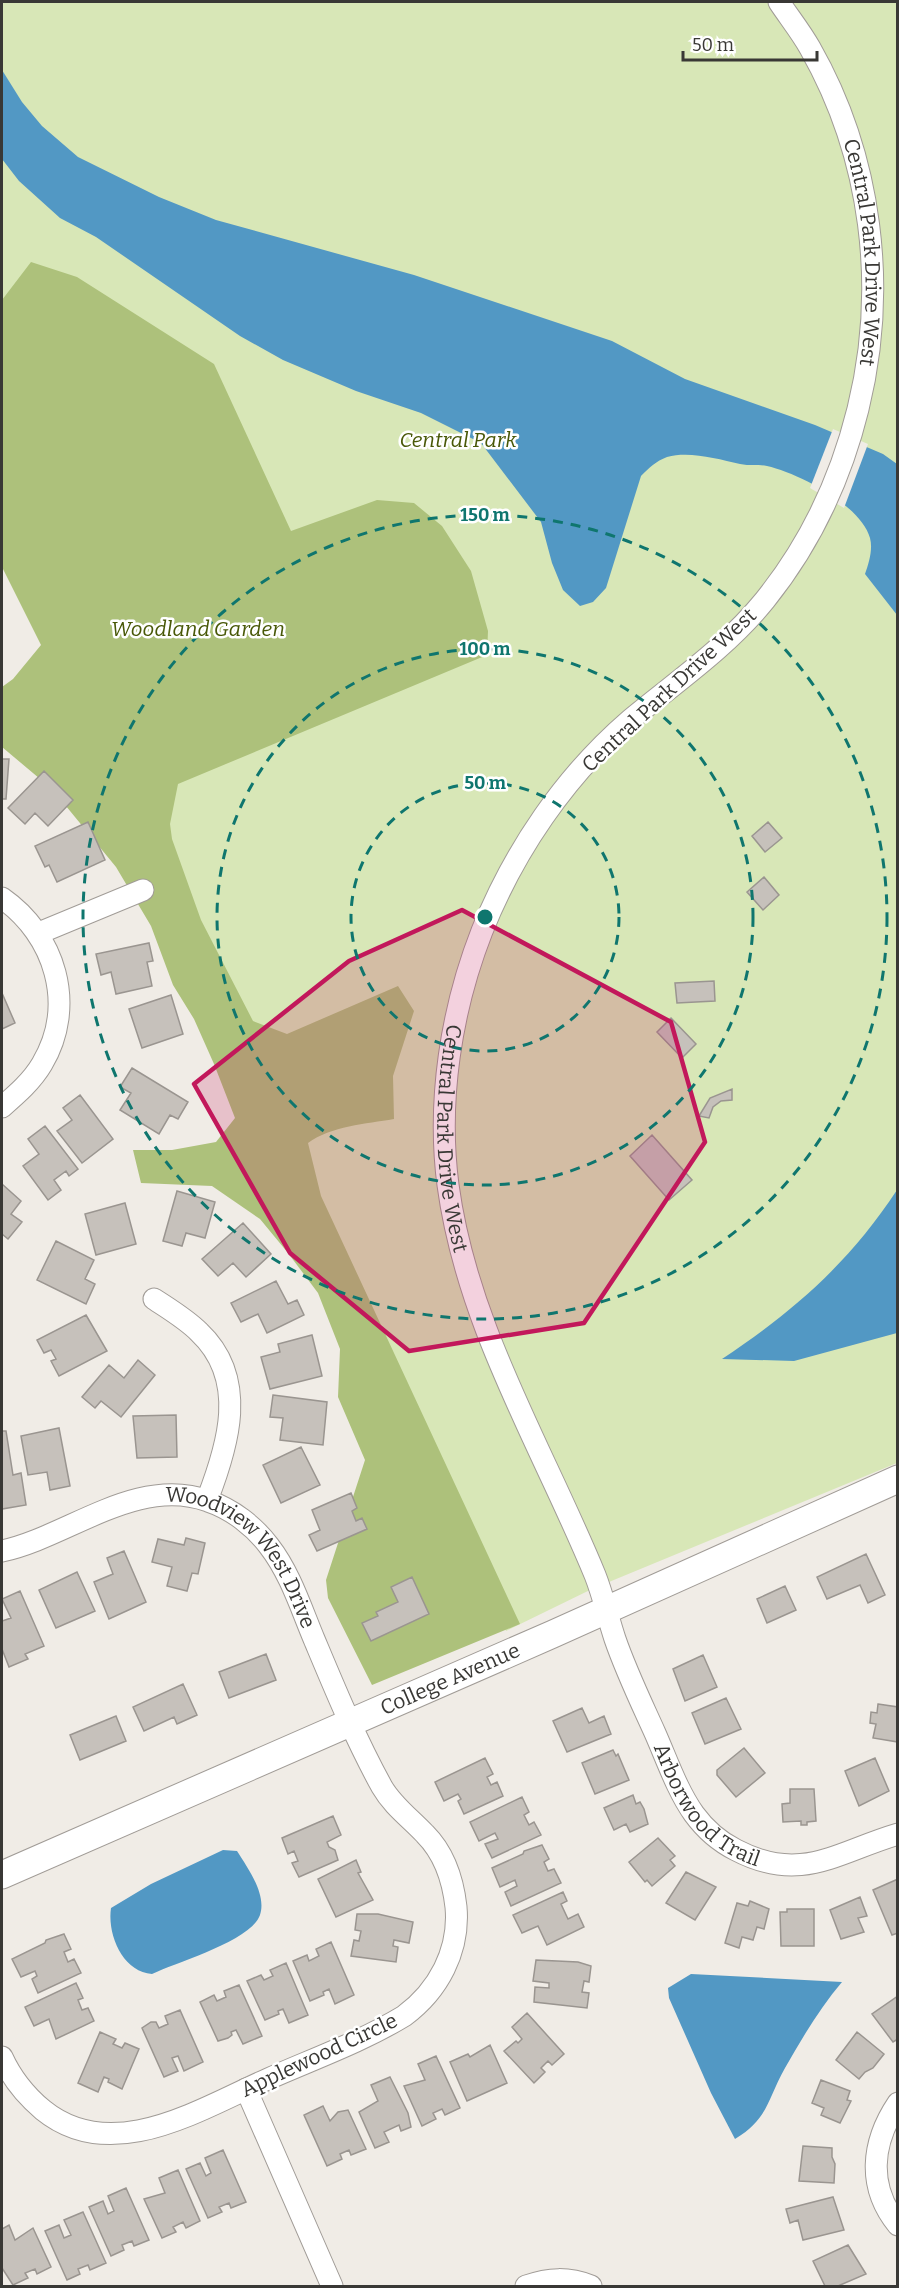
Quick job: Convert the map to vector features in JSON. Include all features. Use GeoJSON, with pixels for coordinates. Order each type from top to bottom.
{"type":"FeatureCollection","features":[{"type":"Feature","properties":{"kind":"main road","name":"College Avenue"},"geometry":{"type":"LineString","coordinates":[[2,1875],[606,1610],[897,1479]]}},
{"type":"Feature","properties":{"kind":"street","name":"Central Park Drive West"},"geometry":{"type":"LineString","coordinates":[[606,1610],[594,1573],[488,1336],[462,1261],[453,1219],[446,1159],[447,1082],[455,1024],[471,962],[487,920],[512,867],[546,814],[579,772],[629,722],[699,667],[737,631],[764,600],[803,545],[835,480],[860,401],[867,369],[873,304],[872,260],[864,198],[853,152],[831,93],[813,53],[778,3]]}},
{"type":"Feature","properties":{"kind":"street"},"geometry":{"type":"LineString","coordinates":[[39,933],[143,890]]}},
{"type":"Feature","properties":{"kind":"street"},"geometry":{"type":"LineString","coordinates":[[2,898],[29,921],[39,933],[50,956],[57,979],[59,1002],[56,1030],[43,1063],[34,1077],[2,1107]]}},
{"type":"Feature","properties":{"kind":"street"},"geometry":{"type":"LineString","coordinates":[[154,1299],[200,1332],[221,1365],[228,1386],[230,1426],[221,1464],[207,1500]]}},
{"type":"Feature","properties":{"kind":"street","name":"Woodview West Drive"},"geometry":{"type":"LineString","coordinates":[[2,1551],[38,1542],[141,1498],[158,1495],[207,1500],[234,1514],[255,1529],[280,1562],[350,1722]]}},
{"type":"Feature","properties":{"kind":"street","name":"Arborwood Trail"},"geometry":{"type":"LineString","coordinates":[[606,1610],[623,1659],[685,1800],[706,1828],[719,1839],[759,1860],[774,1864],[808,1865],[823,1862],[897,1834]]}},
{"type":"Feature","properties":{"kind":"street","name":"Applewood Circle"},"geometry":{"type":"LineString","coordinates":[[2,2057],[23,2093],[54,2118],[70,2126],[99,2133],[121,2135],[144,2131],[246,2089],[404,2016],[431,1991],[447,1962],[456,1931],[456,1909],[446,1867],[438,1849],[395,1805],[384,1790],[350,1722]]}},
{"type":"Feature","properties":{"kind":"street"},"geometry":{"type":"LineString","coordinates":[[246,2089],[332,2286]]}},
{"type":"Feature","properties":{"kind":"street"},"geometry":{"type":"LineString","coordinates":[[897,2103],[883,2131],[874,2162],[880,2196],[897,2225]]}},
{"type":"Feature","properties":{"kind":"street"},"geometry":{"type":"LineString","coordinates":[[526,2286],[544,2280],[558,2279],[591,2286]]}},
{"type":"Feature","properties":{"kind":"highlighted area"},"geometry":{"type":"Polygon","coordinates":[[[462,910],[671,1022],[705,1142],[584,1323],[409,1351],[290,1253],[194,1084],[349,961],[462,910]]]}},
{"type":"Feature","properties":{"kind":"green space","name":"Central Park"},"geometry":{"type":"Polygon","coordinates":[[[2,2],[897,2],[897,1463],[592,1589],[506,1631],[2,493],[2,2]]]}},
{"type":"Feature","properties":{"kind":"green space","name":"Woodland Garden"},"geometry":{"type":"Polygon","coordinates":[[[31,262],[77,277],[214,364],[291,531],[377,500],[414,503],[442,526],[471,571],[488,631],[487,655],[178,784],[170,824],[172,839],[201,920],[253,1021],[287,1034],[398,986],[414,1011],[393,1076],[394,1119],[338,1129],[308,1143],[321,1196],[520,1624],[372,1685],[328,1598],[326,1580],[365,1460],[338,1397],[340,1349],[318,1293],[260,1219],[212,1186],[141,1183],[133,1150],[172,1150],[216,1142],[235,1118],[194,1019],[173,985],[151,926],[116,867],[52,789],[2,747],[2,687],[13,679],[41,645],[2,567],[2,300],[31,262]]]}},
{"type":"Feature","properties":{"kind":"water"},"geometry":{"type":"Polygon","coordinates":[[[2,70],[22,102],[42,126],[78,157],[159,197],[216,220],[414,275],[612,341],[685,379],[815,425],[883,454],[897,464],[897,615],[865,574],[871,551],[870,538],[864,526],[842,503],[811,483],[764,465],[743,465],[703,456],[685,455],[667,457],[653,465],[641,476],[606,588],[593,602],[580,606],[563,590],[552,563],[541,522],[481,443],[421,413],[356,391],[283,360],[240,336],[96,237],[60,218],[19,181],[2,159],[2,70]]]}},
{"type":"Feature","properties":{"kind":"water"},"geometry":{"type":"Polygon","coordinates":[[[897,1190],[897,1333],[794,1361],[722,1359],[773,1323],[819,1284],[860,1240],[897,1190]]]}},
{"type":"Feature","properties":{"kind":"water"},"geometry":{"type":"Polygon","coordinates":[[[223,1850],[237,1851],[255,1881],[261,1898],[261,1907],[260,1915],[254,1925],[243,1934],[212,1950],[152,1974],[133,1967],[119,1950],[115,1940],[110,1919],[111,1908],[151,1884],[223,1850]]]}},
{"type":"Feature","properties":{"kind":"water"},"geometry":{"type":"Polygon","coordinates":[[[691,1974],[842,1982],[805,2034],[761,2116],[755,2124],[735,2139],[711,2093],[669,1998],[668,1988],[691,1974]]]}},
{"type":"Feature","properties":{"kind":"pier"},"geometry":{"type":"Polygon","coordinates":[[[833,429],[868,444],[844,508],[810,488],[833,429]]]}},
{"type":"Feature","properties":{"kind":"building"},"geometry":{"type":"Polygon","coordinates":[[[2,759],[9,759],[6,799],[2,799],[2,759]]]}},
{"type":"Feature","properties":{"kind":"building"},"geometry":{"type":"Polygon","coordinates":[[[44,771],[73,800],[48,826],[35,813],[25,824],[8,808],[44,771]]]}},
{"type":"Feature","properties":{"kind":"building"},"geometry":{"type":"Polygon","coordinates":[[[88,822],[105,860],[57,882],[49,865],[45,867],[35,846],[88,822]]]}},
{"type":"Feature","properties":{"kind":"building"},"geometry":{"type":"Polygon","coordinates":[[[768,822],[782,838],[765,852],[752,836],[768,822]]]}},
{"type":"Feature","properties":{"kind":"building"},"geometry":{"type":"Polygon","coordinates":[[[764,877],[779,895],[763,910],[747,892],[764,877]]]}},
{"type":"Feature","properties":{"kind":"building"},"geometry":{"type":"Polygon","coordinates":[[[149,943],[153,961],[147,962],[152,986],[116,994],[111,972],[101,975],[96,954],[149,943]]]}},
{"type":"Feature","properties":{"kind":"building"},"geometry":{"type":"Polygon","coordinates":[[[714,981],[715,1001],[677,1003],[675,983],[714,981]]]}},
{"type":"Feature","properties":{"kind":"building"},"geometry":{"type":"Polygon","coordinates":[[[2,993],[15,1023],[2,1029],[2,993]]]}},
{"type":"Feature","properties":{"kind":"building"},"geometry":{"type":"Polygon","coordinates":[[[171,995],[183,1034],[142,1048],[129,1009],[171,995]]]}},
{"type":"Feature","properties":{"kind":"building"},"geometry":{"type":"Polygon","coordinates":[[[671,1018],[696,1044],[682,1058],[657,1032],[671,1018]]]}},
{"type":"Feature","properties":{"kind":"building"},"geometry":{"type":"Polygon","coordinates":[[[132,1068],[188,1102],[178,1119],[170,1115],[159,1134],[120,1110],[131,1093],[120,1087],[132,1068]]]}},
{"type":"Feature","properties":{"kind":"building"},"geometry":{"type":"Polygon","coordinates":[[[732,1089],[732,1100],[721,1101],[713,1107],[709,1118],[699,1116],[710,1098],[732,1089]]]}},
{"type":"Feature","properties":{"kind":"building"},"geometry":{"type":"Polygon","coordinates":[[[80,1095],[113,1139],[82,1163],[57,1131],[72,1120],[63,1108],[80,1095]]]}},
{"type":"Feature","properties":{"kind":"building"},"geometry":{"type":"Polygon","coordinates":[[[45,1126],[78,1169],[69,1176],[66,1171],[54,1180],[61,1190],[48,1200],[23,1166],[39,1154],[28,1139],[45,1126]]]}},
{"type":"Feature","properties":{"kind":"building"},"geometry":{"type":"Polygon","coordinates":[[[652,1135],[692,1180],[669,1200],[630,1156],[652,1135]]]}},
{"type":"Feature","properties":{"kind":"building"},"geometry":{"type":"Polygon","coordinates":[[[2,1184],[21,1201],[11,1214],[22,1222],[8,1239],[2,1234],[2,1184]]]}},
{"type":"Feature","properties":{"kind":"building"},"geometry":{"type":"Polygon","coordinates":[[[177,1191],[215,1202],[205,1238],[186,1233],[182,1246],[163,1241],[177,1191]]]}},
{"type":"Feature","properties":{"kind":"building"},"geometry":{"type":"Polygon","coordinates":[[[125,1203],[136,1244],[96,1255],[85,1214],[125,1203]]]}},
{"type":"Feature","properties":{"kind":"building"},"geometry":{"type":"Polygon","coordinates":[[[243,1223],[271,1254],[246,1277],[233,1263],[218,1276],[202,1259],[243,1223]]]}},
{"type":"Feature","properties":{"kind":"building"},"geometry":{"type":"Polygon","coordinates":[[[56,1241],[94,1260],[85,1279],[95,1284],[86,1304],[37,1280],[56,1241]]]}},
{"type":"Feature","properties":{"kind":"building"},"geometry":{"type":"Polygon","coordinates":[[[276,1281],[288,1304],[297,1300],[304,1315],[267,1333],[258,1314],[241,1322],[231,1303],[276,1281]]]}},
{"type":"Feature","properties":{"kind":"building"},"geometry":{"type":"Polygon","coordinates":[[[86,1315],[107,1351],[59,1376],[51,1361],[56,1359],[51,1350],[44,1353],[37,1340],[86,1315]]]}},
{"type":"Feature","properties":{"kind":"building"},"geometry":{"type":"Polygon","coordinates":[[[312,1335],[322,1376],[270,1389],[261,1357],[280,1352],[278,1344],[312,1335]]]}},
{"type":"Feature","properties":{"kind":"building"},"geometry":{"type":"Polygon","coordinates":[[[138,1360],[155,1375],[121,1417],[101,1401],[95,1408],[82,1397],[109,1365],[124,1378],[138,1360]]]}},
{"type":"Feature","properties":{"kind":"building"},"geometry":{"type":"Polygon","coordinates":[[[273,1395],[327,1402],[323,1445],[280,1440],[283,1418],[270,1417],[273,1395]]]}},
{"type":"Feature","properties":{"kind":"building"},"geometry":{"type":"Polygon","coordinates":[[[176,1415],[177,1457],[137,1458],[133,1416],[176,1415]]]}},
{"type":"Feature","properties":{"kind":"building"},"geometry":{"type":"Polygon","coordinates":[[[59,1428],[70,1486],[50,1490],[47,1472],[28,1475],[21,1436],[59,1428]]]}},
{"type":"Feature","properties":{"kind":"building"},"geometry":{"type":"Polygon","coordinates":[[[2,1431],[6,1431],[13,1475],[21,1473],[26,1505],[2,1509],[2,1431]]]}},
{"type":"Feature","properties":{"kind":"building"},"geometry":{"type":"Polygon","coordinates":[[[301,1447],[320,1485],[281,1503],[263,1465],[301,1447]]]}},
{"type":"Feature","properties":{"kind":"building"},"geometry":{"type":"Polygon","coordinates":[[[351,1493],[357,1508],[352,1511],[356,1521],[362,1518],[367,1529],[317,1551],[309,1535],[320,1530],[312,1510],[351,1493]]]}},
{"type":"Feature","properties":{"kind":"building"},"geometry":{"type":"Polygon","coordinates":[[[186,1538],[205,1543],[198,1574],[192,1573],[187,1591],[167,1586],[172,1567],[152,1562],[158,1539],[184,1545],[186,1538]]]}},
{"type":"Feature","properties":{"kind":"building"},"geometry":{"type":"Polygon","coordinates":[[[124,1551],[146,1602],[109,1619],[94,1582],[113,1574],[107,1558],[124,1551]]]}},
{"type":"Feature","properties":{"kind":"building"},"geometry":{"type":"Polygon","coordinates":[[[866,1554],[885,1595],[868,1603],[860,1585],[827,1599],[817,1577],[866,1554]]]}},
{"type":"Feature","properties":{"kind":"building"},"geometry":{"type":"Polygon","coordinates":[[[77,1572],[95,1611],[56,1628],[39,1590],[77,1572]]]}},
{"type":"Feature","properties":{"kind":"building"},"geometry":{"type":"Polygon","coordinates":[[[412,1577],[429,1614],[371,1641],[362,1623],[378,1616],[376,1612],[398,1602],[391,1587],[412,1577]]]}},
{"type":"Feature","properties":{"kind":"building"},"geometry":{"type":"Polygon","coordinates":[[[785,1586],[796,1610],[767,1623],[757,1599],[785,1586]]]}},
{"type":"Feature","properties":{"kind":"building"},"geometry":{"type":"Polygon","coordinates":[[[20,1591],[44,1646],[25,1654],[28,1659],[9,1667],[2,1649],[2,1621],[11,1618],[2,1599],[20,1591]]]}},
{"type":"Feature","properties":{"kind":"building"},"geometry":{"type":"Polygon","coordinates":[[[266,1654],[276,1680],[229,1698],[219,1672],[266,1654]]]}},
{"type":"Feature","properties":{"kind":"building"},"geometry":{"type":"Polygon","coordinates":[[[703,1655],[717,1687],[685,1701],[673,1669],[703,1655]]]}},
{"type":"Feature","properties":{"kind":"building"},"geometry":{"type":"Polygon","coordinates":[[[183,1684],[197,1715],[177,1724],[174,1717],[144,1731],[133,1707],[183,1684]]]}},
{"type":"Feature","properties":{"kind":"building"},"geometry":{"type":"Polygon","coordinates":[[[726,1698],[741,1729],[705,1744],[692,1713],[726,1698]]]}},
{"type":"Feature","properties":{"kind":"building"},"geometry":{"type":"Polygon","coordinates":[[[878,1704],[898,1707],[898,1742],[873,1738],[876,1724],[870,1723],[871,1712],[877,1713],[878,1704]]]}},
{"type":"Feature","properties":{"kind":"building"},"geometry":{"type":"Polygon","coordinates":[[[582,1708],[589,1723],[604,1716],[611,1734],[567,1752],[553,1721],[582,1708]]]}},
{"type":"Feature","properties":{"kind":"building"},"geometry":{"type":"Polygon","coordinates":[[[116,1716],[126,1741],[80,1760],[70,1735],[116,1716]]]}},
{"type":"Feature","properties":{"kind":"building"},"geometry":{"type":"Polygon","coordinates":[[[744,1748],[765,1773],[736,1797],[717,1775],[717,1770],[744,1748]]]}},
{"type":"Feature","properties":{"kind":"building"},"geometry":{"type":"Polygon","coordinates":[[[613,1750],[616,1756],[618,1754],[629,1780],[595,1794],[582,1763],[613,1750]]]}},
{"type":"Feature","properties":{"kind":"building"},"geometry":{"type":"Polygon","coordinates":[[[485,1758],[493,1774],[487,1777],[491,1785],[497,1782],[503,1796],[464,1814],[458,1801],[461,1799],[458,1794],[444,1801],[435,1782],[485,1758]]]}},
{"type":"Feature","properties":{"kind":"building"},"geometry":{"type":"Polygon","coordinates":[[[875,1758],[889,1791],[859,1806],[845,1771],[875,1758]]]}},
{"type":"Feature","properties":{"kind":"building"},"geometry":{"type":"Polygon","coordinates":[[[790,1789],[814,1789],[816,1821],[807,1822],[807,1825],[801,1825],[801,1821],[783,1822],[782,1804],[790,1803],[790,1789]]]}},
{"type":"Feature","properties":{"kind":"building"},"geometry":{"type":"Polygon","coordinates":[[[633,1795],[636,1804],[640,1802],[644,1809],[648,1824],[630,1832],[626,1824],[614,1830],[604,1808],[633,1795]]]}},
{"type":"Feature","properties":{"kind":"building"},"geometry":{"type":"Polygon","coordinates":[[[522,1797],[529,1812],[524,1815],[529,1825],[534,1822],[541,1835],[492,1858],[485,1844],[498,1839],[495,1833],[479,1841],[470,1822],[522,1797]]]}},
{"type":"Feature","properties":{"kind":"building"},"geometry":{"type":"Polygon","coordinates":[[[333,1816],[341,1835],[327,1842],[329,1847],[335,1850],[338,1860],[299,1877],[292,1863],[298,1861],[294,1851],[288,1854],[282,1838],[333,1816]]]}},
{"type":"Feature","properties":{"kind":"building"},"geometry":{"type":"Polygon","coordinates":[[[658,1838],[675,1856],[670,1860],[675,1866],[652,1886],[647,1880],[645,1882],[629,1862],[658,1838]]]}},
{"type":"Feature","properties":{"kind":"building"},"geometry":{"type":"Polygon","coordinates":[[[542,1845],[549,1859],[544,1862],[548,1871],[554,1869],[561,1883],[511,1906],[505,1892],[517,1886],[515,1880],[500,1887],[492,1868],[523,1854],[524,1851],[542,1845]]]}},
{"type":"Feature","properties":{"kind":"building"},"geometry":{"type":"Polygon","coordinates":[[[356,1860],[361,1872],[358,1873],[373,1900],[336,1917],[318,1879],[356,1860]]]}},
{"type":"Feature","properties":{"kind":"building"},"geometry":{"type":"Polygon","coordinates":[[[686,1872],[716,1887],[695,1920],[666,1903],[686,1872]]]}},
{"type":"Feature","properties":{"kind":"building"},"geometry":{"type":"Polygon","coordinates":[[[898,1879],[898,1933],[892,1935],[873,1890],[898,1879]]]}},
{"type":"Feature","properties":{"kind":"building"},"geometry":{"type":"Polygon","coordinates":[[[563,1892],[567,1901],[561,1904],[568,1919],[578,1914],[584,1927],[547,1945],[538,1926],[522,1933],[513,1915],[563,1892]]]}},
{"type":"Feature","properties":{"kind":"building"},"geometry":{"type":"Polygon","coordinates":[[[860,1897],[867,1916],[858,1918],[864,1932],[841,1939],[830,1910],[860,1897]]]}},
{"type":"Feature","properties":{"kind":"building"},"geometry":{"type":"Polygon","coordinates":[[[750,1901],[769,1909],[764,1929],[757,1927],[753,1940],[742,1937],[739,1948],[725,1943],[737,1903],[748,1906],[750,1901]]]}},
{"type":"Feature","properties":{"kind":"building"},"geometry":{"type":"Polygon","coordinates":[[[787,1909],[814,1909],[814,1946],[781,1946],[780,1912],[787,1912],[787,1909]]]}},
{"type":"Feature","properties":{"kind":"building"},"geometry":{"type":"Polygon","coordinates":[[[357,1914],[378,1914],[413,1922],[409,1943],[394,1940],[393,1946],[398,1947],[396,1962],[351,1956],[354,1940],[359,1941],[361,1931],[355,1930],[357,1914]]]}},
{"type":"Feature","properties":{"kind":"building"},"geometry":{"type":"Polygon","coordinates":[[[64,1934],[71,1949],[64,1952],[68,1962],[74,1959],[81,1973],[38,1993],[32,1979],[37,1976],[35,1971],[21,1977],[12,1959],[45,1943],[46,1940],[64,1934]]]}},
{"type":"Feature","properties":{"kind":"building"},"geometry":{"type":"Polygon","coordinates":[[[331,1942],[354,1995],[335,2004],[329,1989],[323,1992],[324,1995],[310,2001],[293,1961],[307,1955],[309,1961],[319,1956],[316,1949],[331,1942]]]}},
{"type":"Feature","properties":{"kind":"building"},"geometry":{"type":"Polygon","coordinates":[[[536,1960],[578,1962],[591,1966],[589,1982],[584,1981],[582,1992],[589,1993],[587,2008],[534,2002],[535,1987],[549,1988],[549,1983],[533,1981],[536,1960]]]}},
{"type":"Feature","properties":{"kind":"building"},"geometry":{"type":"Polygon","coordinates":[[[286,1963],[308,2015],[289,2023],[283,2009],[278,2011],[279,2014],[265,2020],[247,1981],[261,1975],[264,1980],[273,1976],[270,1970],[286,1963]]]}},
{"type":"Feature","properties":{"kind":"building"},"geometry":{"type":"Polygon","coordinates":[[[76,1983],[83,1998],[78,2000],[82,2010],[88,2008],[94,2021],[56,2039],[49,2019],[34,2026],[25,2007],[76,1983]]]}},
{"type":"Feature","properties":{"kind":"building"},"geometry":{"type":"Polygon","coordinates":[[[239,1985],[262,2036],[243,2044],[236,2030],[231,2032],[232,2035],[228,2038],[218,2041],[200,2002],[214,1995],[217,2001],[226,1997],[224,1991],[239,1985]]]}},
{"type":"Feature","properties":{"kind":"building"},"geometry":{"type":"Polygon","coordinates":[[[898,1996],[898,2039],[893,2042],[872,2014],[898,1996]]]}},
{"type":"Feature","properties":{"kind":"building"},"geometry":{"type":"Polygon","coordinates":[[[180,2010],[203,2062],[184,2071],[178,2056],[172,2058],[178,2071],[164,2077],[142,2028],[151,2022],[156,2022],[159,2028],[168,2024],[165,2016],[180,2010]]]}},
{"type":"Feature","properties":{"kind":"building"},"geometry":{"type":"Polygon","coordinates":[[[527,2013],[564,2054],[552,2065],[548,2061],[541,2068],[545,2072],[534,2083],[504,2051],[522,2039],[512,2027],[527,2013]]]}},
{"type":"Feature","properties":{"kind":"building"},"geometry":{"type":"Polygon","coordinates":[[[100,2032],[116,2039],[113,2044],[122,2048],[125,2043],[139,2049],[122,2089],[108,2082],[109,2079],[104,2077],[98,2092],[78,2083],[100,2032]]]}},
{"type":"Feature","properties":{"kind":"building"},"geometry":{"type":"Polygon","coordinates":[[[857,2032],[884,2054],[873,2068],[859,2079],[836,2060],[857,2032]]]}},
{"type":"Feature","properties":{"kind":"building"},"geometry":{"type":"Polygon","coordinates":[[[490,2045],[507,2083],[467,2101],[450,2062],[468,2054],[470,2057],[490,2045]]]}},
{"type":"Feature","properties":{"kind":"building"},"geometry":{"type":"Polygon","coordinates":[[[436,2056],[460,2108],[445,2115],[442,2109],[433,2113],[436,2119],[422,2126],[404,2086],[425,2080],[418,2064],[436,2056]]]}},
{"type":"Feature","properties":{"kind":"building"},"geometry":{"type":"Polygon","coordinates":[[[390,2077],[408,2113],[411,2127],[401,2131],[399,2125],[384,2132],[389,2142],[375,2148],[359,2112],[378,2101],[371,2085],[390,2077]]]}},
{"type":"Feature","properties":{"kind":"building"},"geometry":{"type":"Polygon","coordinates":[[[821,2080],[850,2091],[847,2100],[851,2101],[840,2123],[821,2115],[824,2108],[812,2103],[821,2080]]]}},
{"type":"Feature","properties":{"kind":"building"},"geometry":{"type":"Polygon","coordinates":[[[323,2106],[330,2121],[338,2112],[348,2110],[366,2149],[351,2155],[349,2150],[340,2154],[342,2159],[327,2166],[304,2115],[323,2106]]]}},
{"type":"Feature","properties":{"kind":"building"},"geometry":{"type":"Polygon","coordinates":[[[803,2146],[832,2148],[835,2164],[834,2183],[799,2181],[803,2146]]]}},
{"type":"Feature","properties":{"kind":"building"},"geometry":{"type":"Polygon","coordinates":[[[223,2150],[246,2202],[231,2208],[229,2203],[219,2207],[222,2212],[208,2218],[186,2169],[200,2163],[206,2176],[211,2173],[205,2158],[223,2150]]]}},
{"type":"Feature","properties":{"kind":"building"},"geometry":{"type":"Polygon","coordinates":[[[178,2170],[200,2221],[186,2228],[183,2222],[173,2227],[176,2232],[162,2238],[144,2199],[165,2193],[159,2178],[178,2170]]]}},
{"type":"Feature","properties":{"kind":"building"},"geometry":{"type":"Polygon","coordinates":[[[126,2188],[149,2240],[134,2246],[132,2241],[122,2245],[124,2250],[111,2256],[89,2207],[103,2201],[108,2214],[114,2211],[108,2196],[126,2188]]]}},
{"type":"Feature","properties":{"kind":"building"},"geometry":{"type":"Polygon","coordinates":[[[833,2197],[844,2230],[803,2240],[798,2220],[790,2223],[786,2209],[833,2197]]]}},
{"type":"Feature","properties":{"kind":"building"},"geometry":{"type":"Polygon","coordinates":[[[83,2212],[106,2263],[90,2270],[88,2265],[78,2269],[80,2274],[67,2280],[45,2231],[59,2225],[64,2238],[71,2235],[64,2220],[83,2212]]]}},
{"type":"Feature","properties":{"kind":"building"},"geometry":{"type":"Polygon","coordinates":[[[9,2225],[15,2240],[33,2228],[51,2267],[37,2274],[35,2269],[25,2273],[28,2278],[13,2285],[2,2268],[2,2229],[9,2225]]]}},
{"type":"Feature","properties":{"kind":"building"},"geometry":{"type":"Polygon","coordinates":[[[848,2245],[866,2274],[838,2286],[825,2286],[813,2261],[848,2245]]]}}]}
